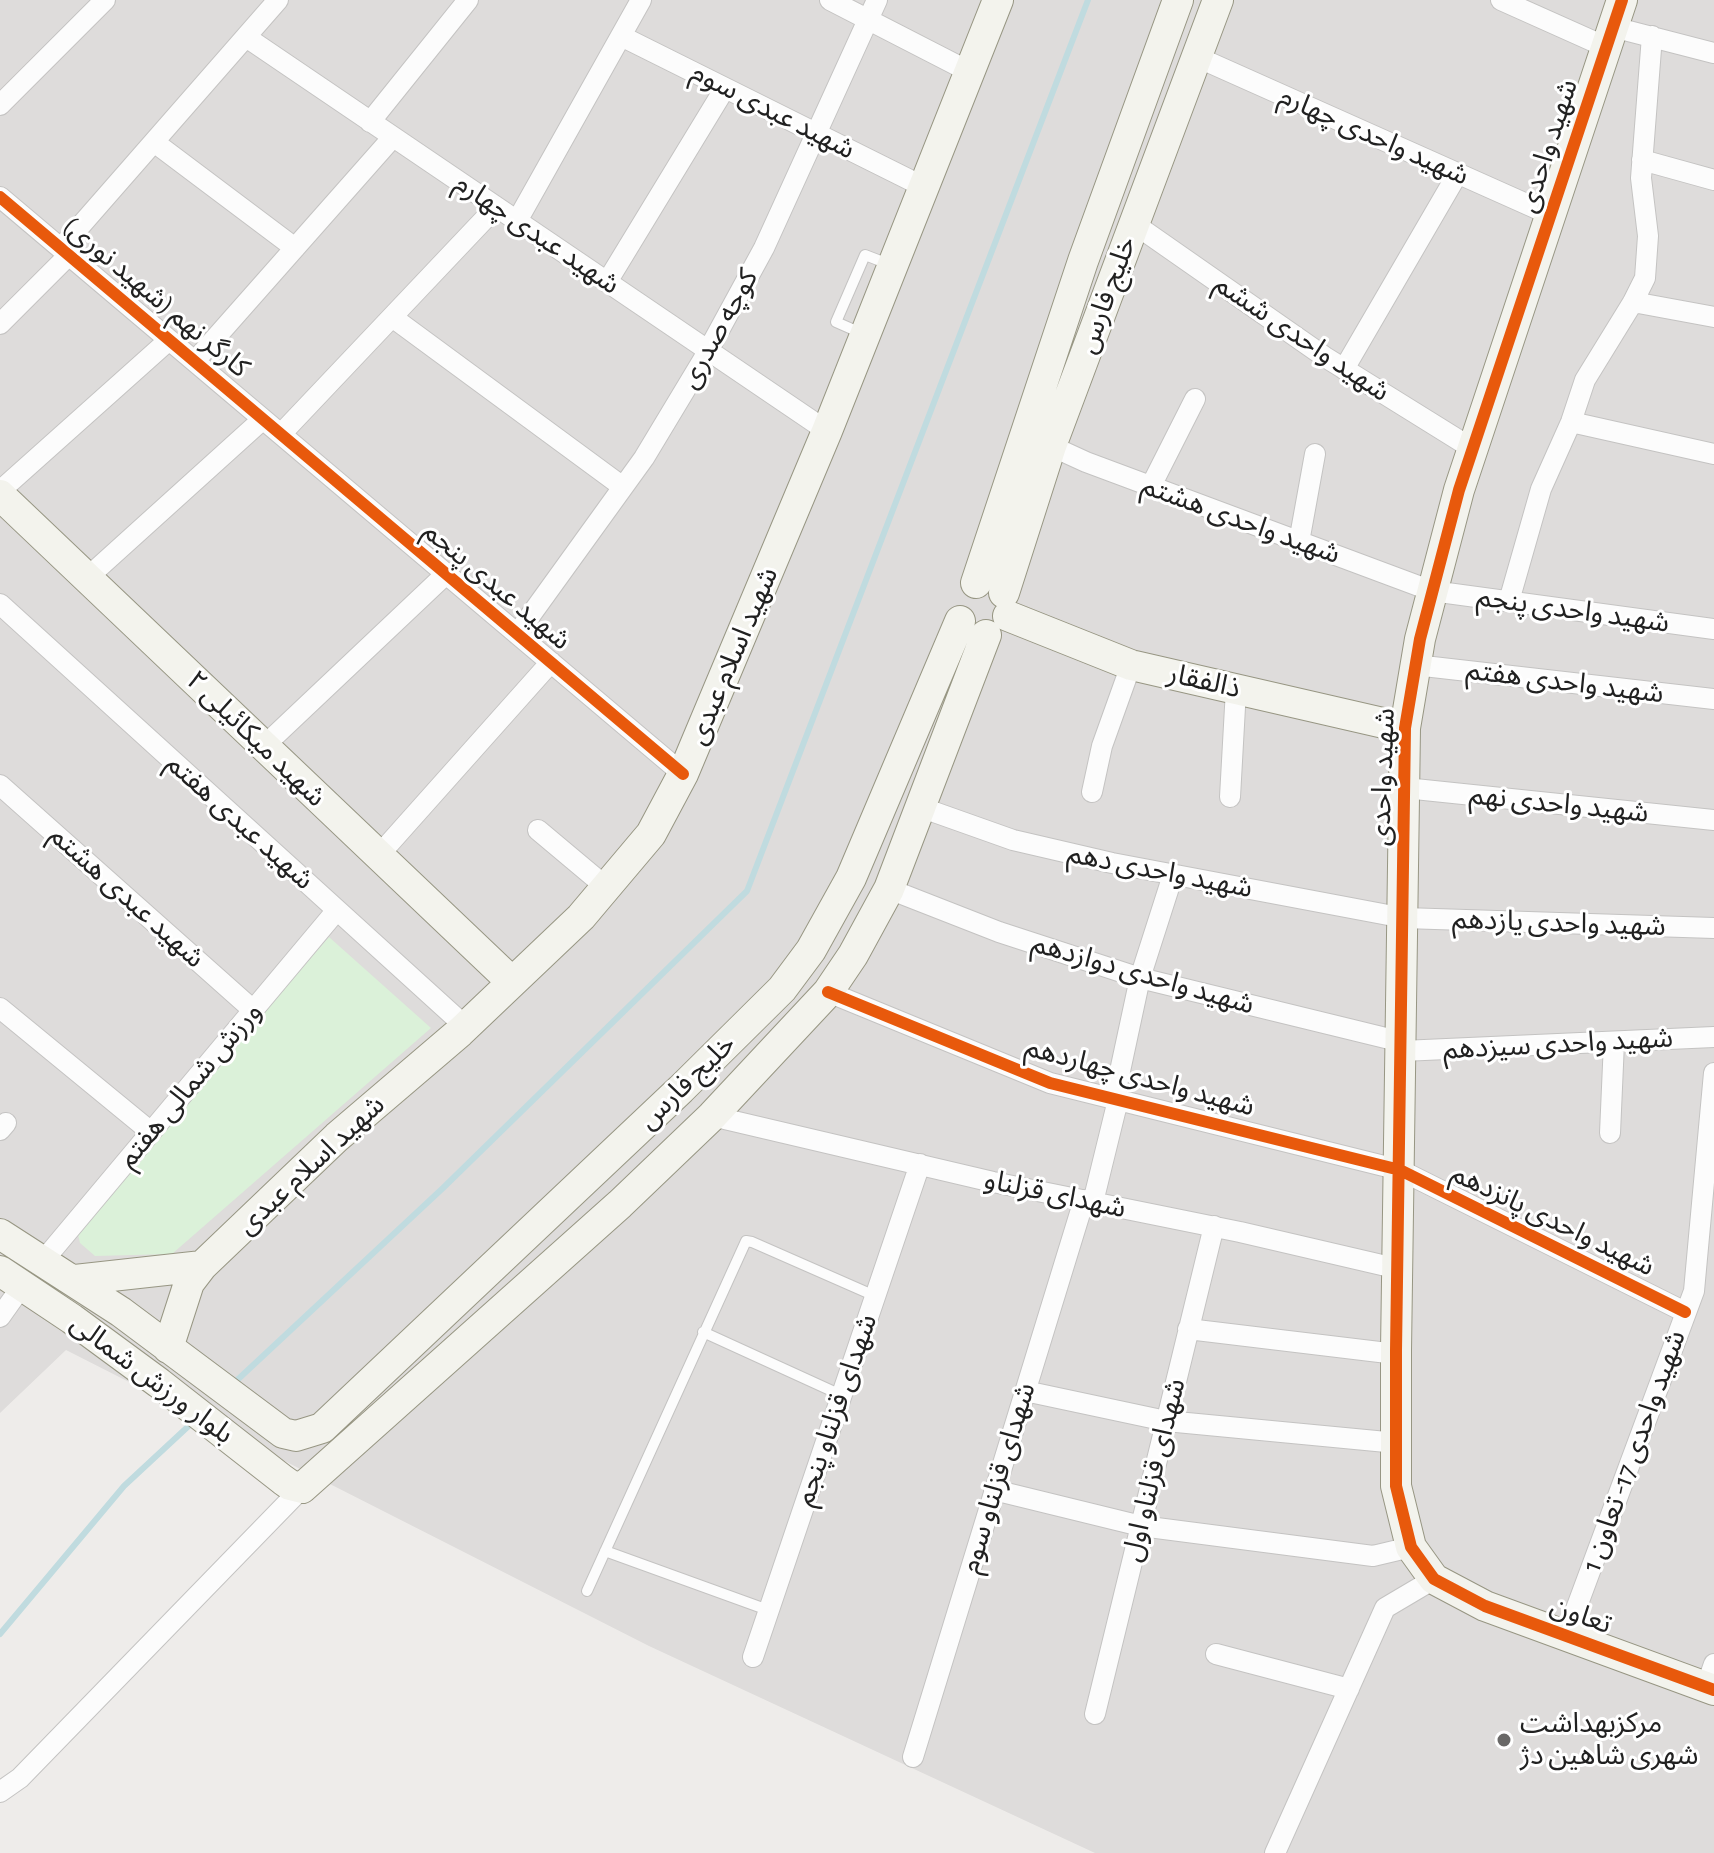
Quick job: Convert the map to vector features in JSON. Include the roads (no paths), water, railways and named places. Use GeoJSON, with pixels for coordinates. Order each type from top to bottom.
{"type":"FeatureCollection","features":[{"type":"Feature","properties":{"kind":"main road","name":"شهید اسلام عبدی"},"geometry":{"type":"LineString","coordinates":[[170,1350],[189,1283],[202,1266],[337,1137],[466,1027],[581,917],[651,834],[683,774],[827,431],[998,0]]}},
{"type":"Feature","properties":{"kind":"main road","name":"خلیج فارس"},"geometry":{"type":"LineString","coordinates":[[987,610],[1083,261],[1178,0]]}},
{"type":"Feature","properties":{"kind":"main road","name":"خلیج فارس"},"geometry":{"type":"LineString","coordinates":[[283,1433],[296,1436],[322,1428],[681,1089],[782,989],[811,950],[851,878],[987,610],[1218,0]]}},
{"type":"Feature","properties":{"kind":"main road","name":"شهید واحدی"},"geometry":{"type":"LineString","coordinates":[[1434,1579],[1411,1547],[1396,1486],[1405,728],[1432,591],[1473,449],[1614,25]]}},
{"type":"Feature","properties":{"kind":"main road","name":"شهید میکائیلی ۲"},"geometry":{"type":"LineString","coordinates":[[0,493],[512,982]]}},
{"type":"Feature","properties":{"kind":"main road","name":"ذالفقار"},"geometry":{"type":"LineString","coordinates":[[987,610],[1131,665],[1405,728]]}},
{"type":"Feature","properties":{"kind":"main road"},"geometry":{"type":"LineString","coordinates":[[302,1488],[620,1204],[712,1116],[828,992],[853,955],[889,889],[987,610]]}},
{"type":"Feature","properties":{"kind":"main road","name":"بلوار ورزش شمالی"},"geometry":{"type":"LineString","coordinates":[[0,1234],[75,1280],[283,1433]]}},
{"type":"Feature","properties":{"kind":"main road"},"geometry":{"type":"LineString","coordinates":[[75,1280],[202,1266]]}},
{"type":"Feature","properties":{"kind":"main road","name":"بلوار ورزش شمالی"},"geometry":{"type":"LineString","coordinates":[[11,1279],[159,1383],[290,1485],[302,1488]]}},
{"type":"Feature","properties":{"kind":"main road"},"geometry":{"type":"LineString","coordinates":[[355,1396],[379,1419]]}},
{"type":"Feature","properties":{"kind":"main road","name":"تعاون"},"geometry":{"type":"LineString","coordinates":[[1434,1579],[1485,1606],[1566,1636],[1711,1680]]}},
{"type":"Feature","properties":{"kind":"street"},"geometry":{"type":"LineString","coordinates":[[0,105],[105,0]]}},
{"type":"Feature","properties":{"kind":"street"},"geometry":{"type":"LineString","coordinates":[[0,324],[65,252],[154,142],[278,0]]}},
{"type":"Feature","properties":{"kind":"street"},"geometry":{"type":"LineString","coordinates":[[370,122],[468,0]]}},
{"type":"Feature","properties":{"kind":"street"},"geometry":{"type":"LineString","coordinates":[[517,221],[641,0]]}},
{"type":"Feature","properties":{"kind":"street"},"geometry":{"type":"LineString","coordinates":[[830,0],[970,72]]}},
{"type":"Feature","properties":{"kind":"street","name":"کوچه صدری"},"geometry":{"type":"LineString","coordinates":[[517,634],[644,458],[708,350],[764,248],[877,0]]}},
{"type":"Feature","properties":{"kind":"street"},"geometry":{"type":"LineString","coordinates":[[1501,0],[1614,25],[1714,53]]}},
{"type":"Feature","properties":{"kind":"street","name":"شهید عبدی سوم"},"geometry":{"type":"LineString","coordinates":[[621,36],[924,187]]}},
{"type":"Feature","properties":{"kind":"street"},"geometry":{"type":"LineString","coordinates":[[1509,601],[1541,489],[1571,422],[1585,380],[1645,278],[1648,236],[1641,178],[1652,36]]}},
{"type":"Feature","properties":{"kind":"street","name":"شهید عبدی چهارم"},"geometry":{"type":"LineString","coordinates":[[246,37],[827,431]]}},
{"type":"Feature","properties":{"kind":"street","name":"شهید واحدی چهارم"},"geometry":{"type":"LineString","coordinates":[[1197,57],[1551,215]]}},
{"type":"Feature","properties":{"kind":"street"},"geometry":{"type":"LineString","coordinates":[[607,282],[725,88]]}},
{"type":"Feature","properties":{"kind":"street"},"geometry":{"type":"LineString","coordinates":[[195,361],[393,137]]}},
{"type":"Feature","properties":{"kind":"street"},"geometry":{"type":"LineString","coordinates":[[154,142],[295,248]]}},
{"type":"Feature","properties":{"kind":"street"},"geometry":{"type":"LineString","coordinates":[[1642,160],[1714,180]]}},
{"type":"Feature","properties":{"kind":"street"},"geometry":{"type":"LineString","coordinates":[[1344,369],[1458,173]]}},
{"type":"Feature","properties":{"kind":"street","name":"کارگر نهم (شهید نوری)"},"geometry":{"type":"LineString","coordinates":[[0,197],[281,434]]}},
{"type":"Feature","properties":{"kind":"street"},"geometry":{"type":"LineString","coordinates":[[281,434],[496,207]]}},
{"type":"Feature","properties":{"kind":"street","name":"شهید واحدی ششم"},"geometry":{"type":"LineString","coordinates":[[1133,223],[1344,369],[1473,449]]}},
{"type":"Feature","properties":{"kind":"street"},"geometry":{"type":"LineString","coordinates":[[1633,302],[1714,317]]}},
{"type":"Feature","properties":{"kind":"street"},"geometry":{"type":"LineString","coordinates":[[392,317],[623,487]]}},
{"type":"Feature","properties":{"kind":"street"},"geometry":{"type":"LineString","coordinates":[[0,493],[169,340]]}},
{"type":"Feature","properties":{"kind":"street"},"geometry":{"type":"LineString","coordinates":[[1151,486],[1195,399]]}},
{"type":"Feature","properties":{"kind":"street"},"geometry":{"type":"LineString","coordinates":[[87,578],[263,419]]}},
{"type":"Feature","properties":{"kind":"street"},"geometry":{"type":"LineString","coordinates":[[1571,422],[1714,454]]}},
{"type":"Feature","properties":{"kind":"street","name":"شهید عبدی پنجم"},"geometry":{"type":"LineString","coordinates":[[281,434],[683,774]]}},
{"type":"Feature","properties":{"kind":"street","name":"شهید واحدی هشتم"},"geometry":{"type":"LineString","coordinates":[[1051,446],[1432,591]]}},
{"type":"Feature","properties":{"kind":"street"},"geometry":{"type":"LineString","coordinates":[[1299,542],[1315,454]]}},
{"type":"Feature","properties":{"kind":"street"},"geometry":{"type":"LineString","coordinates":[[264,746],[446,574]]}},
{"type":"Feature","properties":{"kind":"street","name":"شهید واحدی پنجم"},"geometry":{"type":"LineString","coordinates":[[1432,591],[1714,629]]}},
{"type":"Feature","properties":{"kind":"street","name":"شهید عبدی هفتم"},"geometry":{"type":"LineString","coordinates":[[7,610],[466,1027]]}},
{"type":"Feature","properties":{"kind":"street"},"geometry":{"type":"LineString","coordinates":[[379,855],[551,662]]}},
{"type":"Feature","properties":{"kind":"street"},"geometry":{"type":"LineString","coordinates":[[1092,792],[1102,746],[1131,665]]}},
{"type":"Feature","properties":{"kind":"street","name":"شهید واحدی هفتم"},"geometry":{"type":"LineString","coordinates":[[1415,665],[1714,699]]}},
{"type":"Feature","properties":{"kind":"street"},"geometry":{"type":"LineString","coordinates":[[1230,797],[1236,689]]}},
{"type":"Feature","properties":{"kind":"street","name":"شهید عبدی هشتم"},"geometry":{"type":"LineString","coordinates":[[0,785],[253,1010]]}},
{"type":"Feature","properties":{"kind":"street","name":"شهید واحدی نهم"},"geometry":{"type":"LineString","coordinates":[[1405,788],[1714,820]]}},
{"type":"Feature","properties":{"kind":"street","name":"شهید واحدی دهم"},"geometry":{"type":"LineString","coordinates":[[920,807],[1013,840],[1173,875],[1404,918]]}},
{"type":"Feature","properties":{"kind":"street"},"geometry":{"type":"LineString","coordinates":[[538,830],[606,887]]}},
{"type":"Feature","properties":{"kind":"street","name":"شهدای قزلناو سوم"},"geometry":{"type":"LineString","coordinates":[[913,1757],[1025,1391],[1089,1201],[1116,1100],[1140,978],[1173,875]]}},
{"type":"Feature","properties":{"kind":"street","name":"شهید واحدی دوازدهم"},"geometry":{"type":"LineString","coordinates":[[889,889],[999,932],[1140,978],[1402,1046]]}},
{"type":"Feature","properties":{"kind":"street","name":"ورزش شمالی هفتم"},"geometry":{"type":"LineString","coordinates":[[43,1261],[337,910]]}},
{"type":"Feature","properties":{"kind":"street","name":"شهید واحدی یازدهم"},"geometry":{"type":"LineString","coordinates":[[1404,918],[1714,928]]}},
{"type":"Feature","properties":{"kind":"street","name":"شهید واحدی چهاردهم"},"geometry":{"type":"LineString","coordinates":[[828,992],[1050,1083],[1400,1170]]}},
{"type":"Feature","properties":{"kind":"street"},"geometry":{"type":"LineString","coordinates":[[0,1008],[151,1132]]}},
{"type":"Feature","properties":{"kind":"street","name":"شهید واحدی سیزدهم"},"geometry":{"type":"LineString","coordinates":[[1402,1046],[1714,1037]]}},
{"type":"Feature","properties":{"kind":"street"},"geometry":{"type":"LineString","coordinates":[[1610,1133],[1614,1042]]}},
{"type":"Feature","properties":{"kind":"street","name":"شهید واحدی 17- تعاون 1"},"geometry":{"type":"LineString","coordinates":[[1566,1636],[1694,1291],[1714,1073]]}},
{"type":"Feature","properties":{"kind":"street","name":"شهدای قزلناو"},"geometry":{"type":"LineString","coordinates":[[712,1116],[1399,1269]]}},
{"type":"Feature","properties":{"kind":"street","name":"شهدای قزلناو پنجم"},"geometry":{"type":"LineString","coordinates":[[753,1657],[920,1164]]}},
{"type":"Feature","properties":{"kind":"street","name":"شهید واحدی پانزدهم"},"geometry":{"type":"LineString","coordinates":[[1400,1170],[1685,1312]]}},
{"type":"Feature","properties":{"kind":"street","name":"شهدای قزلناو اول"},"geometry":{"type":"LineString","coordinates":[[1095,1714],[1214,1226]]}},
{"type":"Feature","properties":{"kind":"street"},"geometry":{"type":"LineString","coordinates":[[0,1317],[11,1279]]}},
{"type":"Feature","properties":{"kind":"street"},"geometry":{"type":"LineString","coordinates":[[1188,1329],[1396,1354]]}},
{"type":"Feature","properties":{"kind":"street"},"geometry":{"type":"LineString","coordinates":[[1025,1391],[1166,1421],[1397,1443]]}},
{"type":"Feature","properties":{"kind":"street"},"geometry":{"type":"LineString","coordinates":[[0,1792],[20,1778],[302,1488]]}},
{"type":"Feature","properties":{"kind":"street"},"geometry":{"type":"LineString","coordinates":[[994,1490],[1141,1526],[1373,1556],[1411,1547]]}},
{"type":"Feature","properties":{"kind":"street"},"geometry":{"type":"LineString","coordinates":[[1275,1853],[1385,1608],[1434,1579]]}},
{"type":"Feature","properties":{"kind":"street"},"geometry":{"type":"LineString","coordinates":[[1216,1654],[1349,1689]]}},
{"type":"Feature","properties":{"kind":"lane"},"geometry":{"type":"LineString","coordinates":[[587,1591],[746,1241],[875,1296]]}},
{"type":"Feature","properties":{"kind":"lane"},"geometry":{"type":"LineString","coordinates":[[703,1332],[841,1395]]}},
{"type":"Feature","properties":{"kind":"lane"},"geometry":{"type":"LineString","coordinates":[[605,1551],[768,1610]]}},
{"type":"Feature","properties":{"kind":"waterway"},"geometry":{"type":"LineString","coordinates":[[234,1383],[443,1188],[747,891],[1088,0]]}},
{"type":"Feature","properties":{"kind":"waterway"},"geometry":{"type":"LineString","coordinates":[[0,1634],[124,1486],[194,1421]]}},
{"type":"Feature","properties":{"kind":"place","name":"مرکزبهداشت شهری شاهین دژ"},"geometry":{"type":"Point","coordinates":[1504,1740]}}]}
